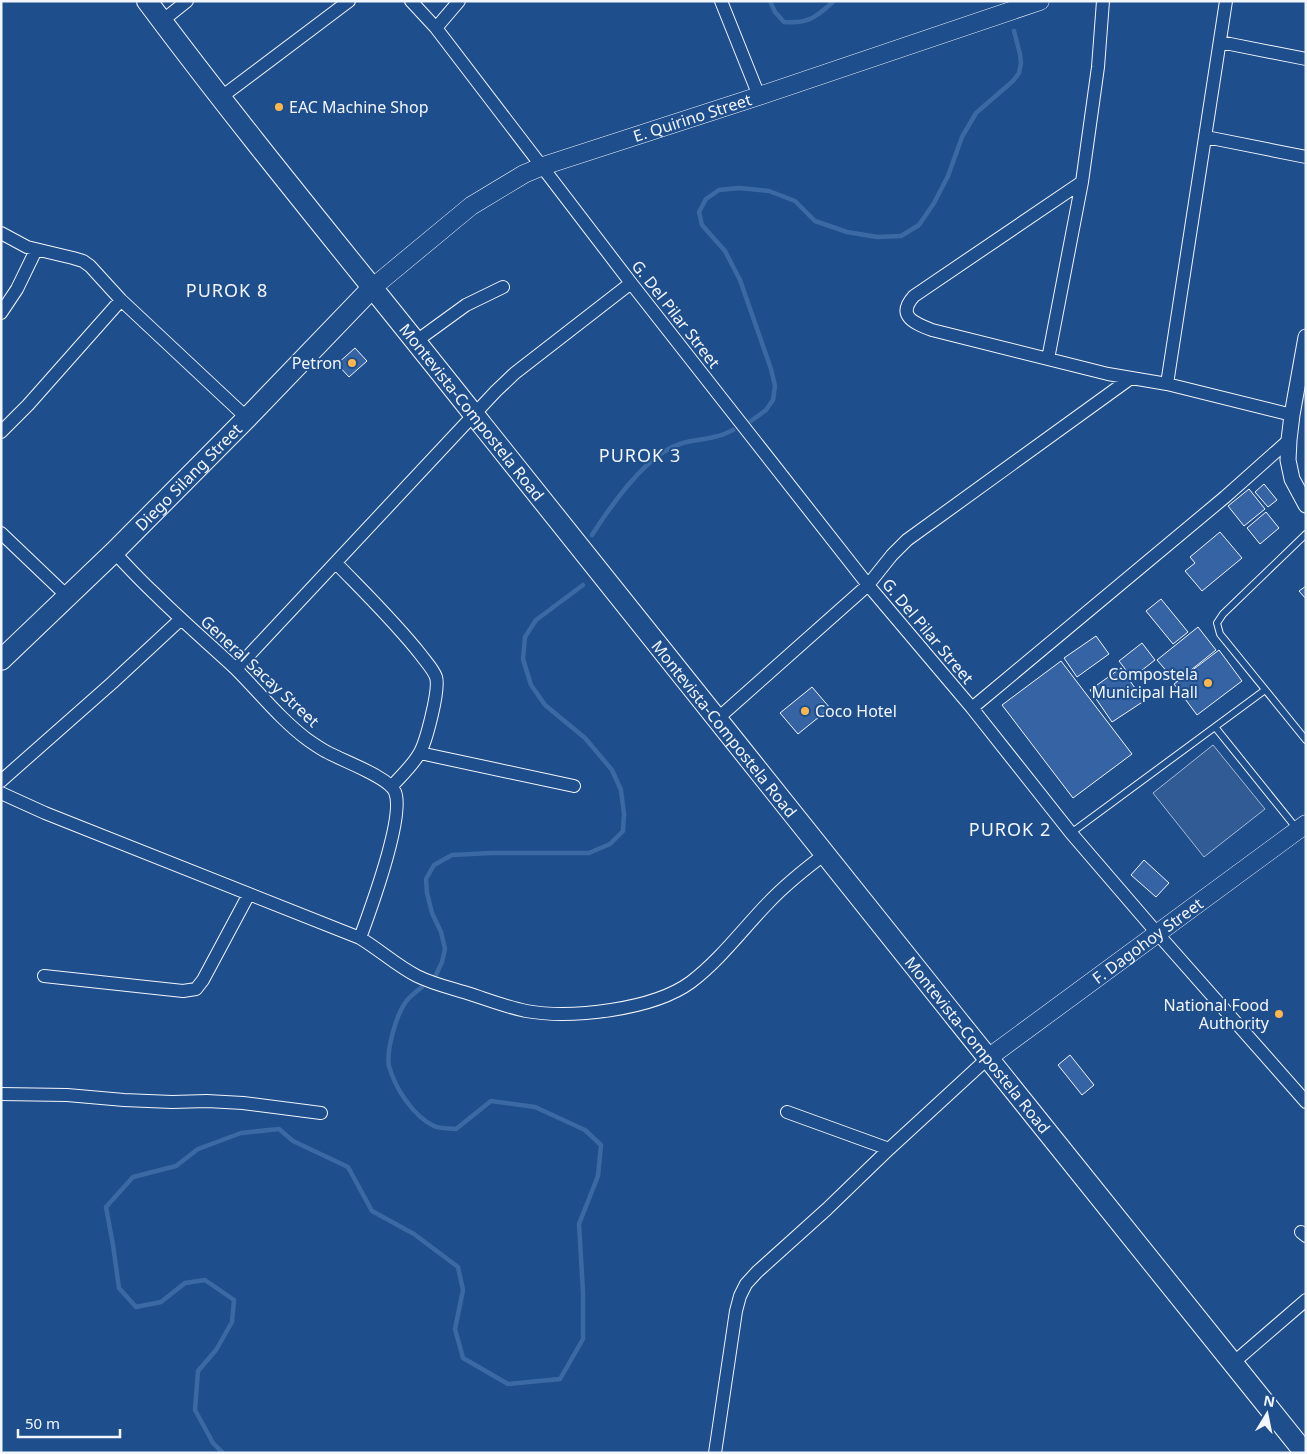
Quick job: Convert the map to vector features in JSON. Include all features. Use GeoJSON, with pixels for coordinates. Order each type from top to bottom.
{"type":"FeatureCollection","features":[{"type":"Feature","properties":{"kind":"main road","name":"Montevista-Compostela Road"},"geometry":{"type":"LineString","coordinates":[[147,1],[220,98],[475,415],[716,720],[1305,1453]]}},
{"type":"Feature","properties":{"kind":"main road","name":"E. Quirino Street"},"geometry":{"type":"LineString","coordinates":[[372,288],[471,206],[524,174],[543,166],[759,96],[1037,2]]}},
{"type":"Feature","properties":{"kind":"main road","name":"Diego Silang Street"},"geometry":{"type":"LineString","coordinates":[[1,660],[114,552],[372,288]]}},
{"type":"Feature","properties":{"kind":"main road","name":"F. Dagohoy Street"},"geometry":{"type":"LineString","coordinates":[[988,1058],[1302,827]]}},
{"type":"Feature","properties":{"kind":"street"},"geometry":{"type":"LineString","coordinates":[[162,21],[187,1]]}},
{"type":"Feature","properties":{"kind":"street"},"geometry":{"type":"LineString","coordinates":[[220,98],[349,1]]}},
{"type":"Feature","properties":{"kind":"street","name":"G. Del Pilar Street"},"geometry":{"type":"LineString","coordinates":[[411,1],[436,28],[631,283],[868,584],[972,708],[1072,833],[1157,933],[1306,1102]]}},
{"type":"Feature","properties":{"kind":"street"},"geometry":{"type":"LineString","coordinates":[[436,28],[459,1]]}},
{"type":"Feature","properties":{"kind":"street"},"geometry":{"type":"LineString","coordinates":[[721,1],[759,96]]}},
{"type":"Feature","properties":{"kind":"street"},"geometry":{"type":"LineString","coordinates":[[1048,359],[1082,182],[1098,67],[1103,1]]}},
{"type":"Feature","properties":{"kind":"street"},"geometry":{"type":"LineString","coordinates":[[1166,384],[1226,1]]}},
{"type":"Feature","properties":{"kind":"street"},"geometry":{"type":"LineString","coordinates":[[1220,42],[1306,59]]}},
{"type":"Feature","properties":{"kind":"street"},"geometry":{"type":"LineString","coordinates":[[1206,137],[1306,156]]}},
{"type":"Feature","properties":{"kind":"street"},"geometry":{"type":"LineString","coordinates":[[1082,182],[914,296],[906,306],[906,311],[913,321],[932,330],[1108,374],[1166,384],[1292,415]]}},
{"type":"Feature","properties":{"kind":"street"},"geometry":{"type":"LineString","coordinates":[[1,233],[27,247],[83,261],[90,266],[121,300],[247,418]]}},
{"type":"Feature","properties":{"kind":"street"},"geometry":{"type":"LineString","coordinates":[[1,314],[17,289],[36,250]]}},
{"type":"Feature","properties":{"kind":"street"},"geometry":{"type":"LineString","coordinates":[[236,669],[496,391],[515,373],[631,283]]}},
{"type":"Feature","properties":{"kind":"street"},"geometry":{"type":"LineString","coordinates":[[415,342],[466,305],[503,287]]}},
{"type":"Feature","properties":{"kind":"street"},"geometry":{"type":"LineString","coordinates":[[1,432],[28,405],[121,300]]}},
{"type":"Feature","properties":{"kind":"street"},"geometry":{"type":"LineString","coordinates":[[1305,342],[1292,415],[1288,460],[1292,479],[1306,505]]}},
{"type":"Feature","properties":{"kind":"street"},"geometry":{"type":"LineString","coordinates":[[716,720],[868,584],[907,540],[1131,378]]}},
{"type":"Feature","properties":{"kind":"street"},"geometry":{"type":"LineString","coordinates":[[972,708],[1225,497],[1289,440]]}},
{"type":"Feature","properties":{"kind":"street"},"geometry":{"type":"LineString","coordinates":[[1,533],[67,596]]}},
{"type":"Feature","properties":{"kind":"street","name":"General Sacay Street"},"geometry":{"type":"LineString","coordinates":[[114,552],[154,594],[236,669],[283,718],[307,739],[326,752],[376,776],[392,786]]}},
{"type":"Feature","properties":{"kind":"street"},"geometry":{"type":"LineString","coordinates":[[336,563],[387,615],[413,646],[436,677],[437,691],[420,753],[392,786],[398,803],[396,819],[383,871],[360,938]]}},
{"type":"Feature","properties":{"kind":"street"},"geometry":{"type":"LineString","coordinates":[[1,781],[181,619]]}},
{"type":"Feature","properties":{"kind":"street"},"geometry":{"type":"LineString","coordinates":[[420,753],[574,786]]}},
{"type":"Feature","properties":{"kind":"street"},"geometry":{"type":"LineString","coordinates":[[1,793],[45,813],[360,938],[418,976],[437,984],[525,1010],[555,1014],[604,1011],[654,1000],[673,993],[690,983],[710,966],[789,882],[825,854]]}},
{"type":"Feature","properties":{"kind":"street"},"geometry":{"type":"LineString","coordinates":[[44,976],[183,991],[196,989],[203,980],[249,894]]}},
{"type":"Feature","properties":{"kind":"street"},"geometry":{"type":"LineString","coordinates":[[714,1453],[736,1311],[746,1284],[988,1058]]}},
{"type":"Feature","properties":{"kind":"street"},"geometry":{"type":"LineString","coordinates":[[1,1094],[67,1095],[172,1102],[234,1102],[321,1113]]}},
{"type":"Feature","properties":{"kind":"street"},"geometry":{"type":"LineString","coordinates":[[787,1112],[889,1149]]}},
{"type":"Feature","properties":{"kind":"street"},"geometry":{"type":"LineString","coordinates":[[1233,1363],[1306,1300]]}},
{"type":"Feature","properties":{"kind":"lane"},"geometry":{"type":"LineString","coordinates":[[1306,534],[1222,614],[1217,623],[1220,634],[1306,740]]}},
{"type":"Feature","properties":{"kind":"lane"},"geometry":{"type":"LineString","coordinates":[[1072,833],[1265,690]]}},
{"type":"Feature","properties":{"kind":"lane"},"geometry":{"type":"LineString","coordinates":[[1215,727],[1302,827]]}},
{"type":"Feature","properties":{"kind":"shaded area"},"geometry":{"type":"Polygon","coordinates":[[[1213,745],[1265,809],[1204,857],[1153,793],[1213,745]]]}},
{"type":"Feature","properties":{"kind":"building","name":"Petron"},"geometry":{"type":"Polygon","coordinates":[[[355,348],[367,361],[349,377],[337,364],[355,348]]]}},
{"type":"Feature","properties":{"kind":"building"},"geometry":{"type":"Polygon","coordinates":[[[1264,484],[1277,500],[1268,507],[1255,492],[1264,484]]]}},
{"type":"Feature","properties":{"kind":"building"},"geometry":{"type":"Polygon","coordinates":[[[1249,489],[1265,509],[1244,526],[1228,506],[1249,489]]]}},
{"type":"Feature","properties":{"kind":"building"},"geometry":{"type":"Polygon","coordinates":[[[1266,512],[1279,528],[1260,544],[1247,528],[1266,512]]]}},
{"type":"Feature","properties":{"kind":"building"},"geometry":{"type":"Polygon","coordinates":[[[1220,532],[1242,558],[1202,591],[1185,571],[1195,563],[1190,557],[1220,532]]]}},
{"type":"Feature","properties":{"kind":"building"},"geometry":{"type":"Polygon","coordinates":[[[1306,586],[1306,599],[1299,591],[1306,586]]]}},
{"type":"Feature","properties":{"kind":"building"},"geometry":{"type":"Polygon","coordinates":[[[1161,599],[1188,632],[1173,644],[1146,611],[1161,599]]]}},
{"type":"Feature","properties":{"kind":"building"},"geometry":{"type":"Polygon","coordinates":[[[1198,627],[1216,650],[1176,682],[1157,660],[1198,627]]]}},
{"type":"Feature","properties":{"kind":"building"},"geometry":{"type":"Polygon","coordinates":[[[1096,636],[1109,654],[1077,677],[1064,658],[1096,636]]]}},
{"type":"Feature","properties":{"kind":"building"},"geometry":{"type":"Polygon","coordinates":[[[1142,643],[1155,660],[1132,678],[1119,661],[1142,643]]]}},
{"type":"Feature","properties":{"kind":"building","name":"Compostela Municipal Hall"},"geometry":{"type":"Polygon","coordinates":[[[1219,650],[1242,681],[1197,715],[1174,684],[1219,650]]]}},
{"type":"Feature","properties":{"kind":"building"},"geometry":{"type":"Polygon","coordinates":[[[1061,661],[1132,754],[1073,798],[1002,705],[1061,661]]]}},
{"type":"Feature","properties":{"kind":"building"},"geometry":{"type":"Polygon","coordinates":[[[1121,668],[1144,701],[1112,722],[1090,690],[1121,668]]]}},
{"type":"Feature","properties":{"kind":"building"},"geometry":{"type":"Polygon","coordinates":[[[812,687],[830,708],[798,734],[780,713],[812,687]]]}},
{"type":"Feature","properties":{"kind":"building"},"geometry":{"type":"Polygon","coordinates":[[[1144,860],[1169,883],[1156,897],[1131,875],[1144,860]]]}},
{"type":"Feature","properties":{"kind":"building"},"geometry":{"type":"Polygon","coordinates":[[[1070,1055],[1094,1085],[1082,1095],[1058,1065],[1070,1055]]]}},
{"type":"Feature","properties":{"kind":"waterway"},"geometry":{"type":"LineString","coordinates":[[770,1],[775,12],[784,22],[800,22],[812,18],[834,1]]}},
{"type":"Feature","properties":{"kind":"waterway"},"geometry":{"type":"LineString","coordinates":[[751,421],[766,410],[773,400],[775,386],[771,369],[740,280],[725,251],[702,225],[699,212],[706,199],[719,190],[739,188],[769,191],[795,201],[815,221],[847,232],[877,237],[901,236],[919,225],[934,203],[948,176],[962,137],[976,113],[1013,81],[1019,73],[1020,54],[1014,31]]}},
{"type":"Feature","properties":{"kind":"waterway"},"geometry":{"type":"LineString","coordinates":[[592,535],[630,483],[655,458],[680,444],[719,436],[733,430]]}},
{"type":"Feature","properties":{"kind":"waterway"},"geometry":{"type":"LineString","coordinates":[[435,977],[442,962],[445,949],[427,893],[426,879],[434,865],[452,855],[589,853],[610,844],[623,831],[624,814],[621,790],[612,770],[585,738],[545,705],[531,685],[523,659],[525,637],[536,620],[583,585]]}},
{"type":"Feature","properties":{"kind":"waterway"},"geometry":{"type":"LineString","coordinates":[[223,1453],[213,1443],[195,1410],[198,1371],[216,1350],[232,1322],[234,1300],[205,1280],[185,1283],[161,1302],[136,1307],[119,1288],[106,1207],[133,1177],[176,1166],[198,1149],[241,1133],[279,1129],[293,1141],[348,1167],[372,1211],[414,1234],[458,1267],[463,1290],[455,1329],[463,1358],[508,1384],[560,1379],[583,1339],[583,1292],[579,1224],[598,1176],[601,1145],[585,1130],[535,1107],[491,1101],[456,1129],[436,1127],[419,1116],[400,1092],[388,1060],[392,1034],[398,1016],[408,999],[422,987]]}},
{"type":"Feature","properties":{"kind":"place","name":"EAC Machine Shop"},"geometry":{"type":"Point","coordinates":[279,107]}},
{"type":"Feature","properties":{"kind":"place","name":"Petron"},"geometry":{"type":"Point","coordinates":[352,363]}},
{"type":"Feature","properties":{"kind":"place","name":"Compostela Municipal Hall"},"geometry":{"type":"Point","coordinates":[1208,683]}},
{"type":"Feature","properties":{"kind":"place","name":"Coco Hotel"},"geometry":{"type":"Point","coordinates":[805,711]}},
{"type":"Feature","properties":{"kind":"place","name":"National Food Authority"},"geometry":{"type":"Point","coordinates":[1279,1014]}},
{"type":"Feature","properties":{"kind":"district","name":"PUROK 8"},"geometry":{"type":"Point","coordinates":[227,291]}},
{"type":"Feature","properties":{"kind":"district","name":"PUROK 3"},"geometry":{"type":"Point","coordinates":[640,456]}},
{"type":"Feature","properties":{"kind":"district","name":"PUROK 2"},"geometry":{"type":"Point","coordinates":[1010,830]}}]}
